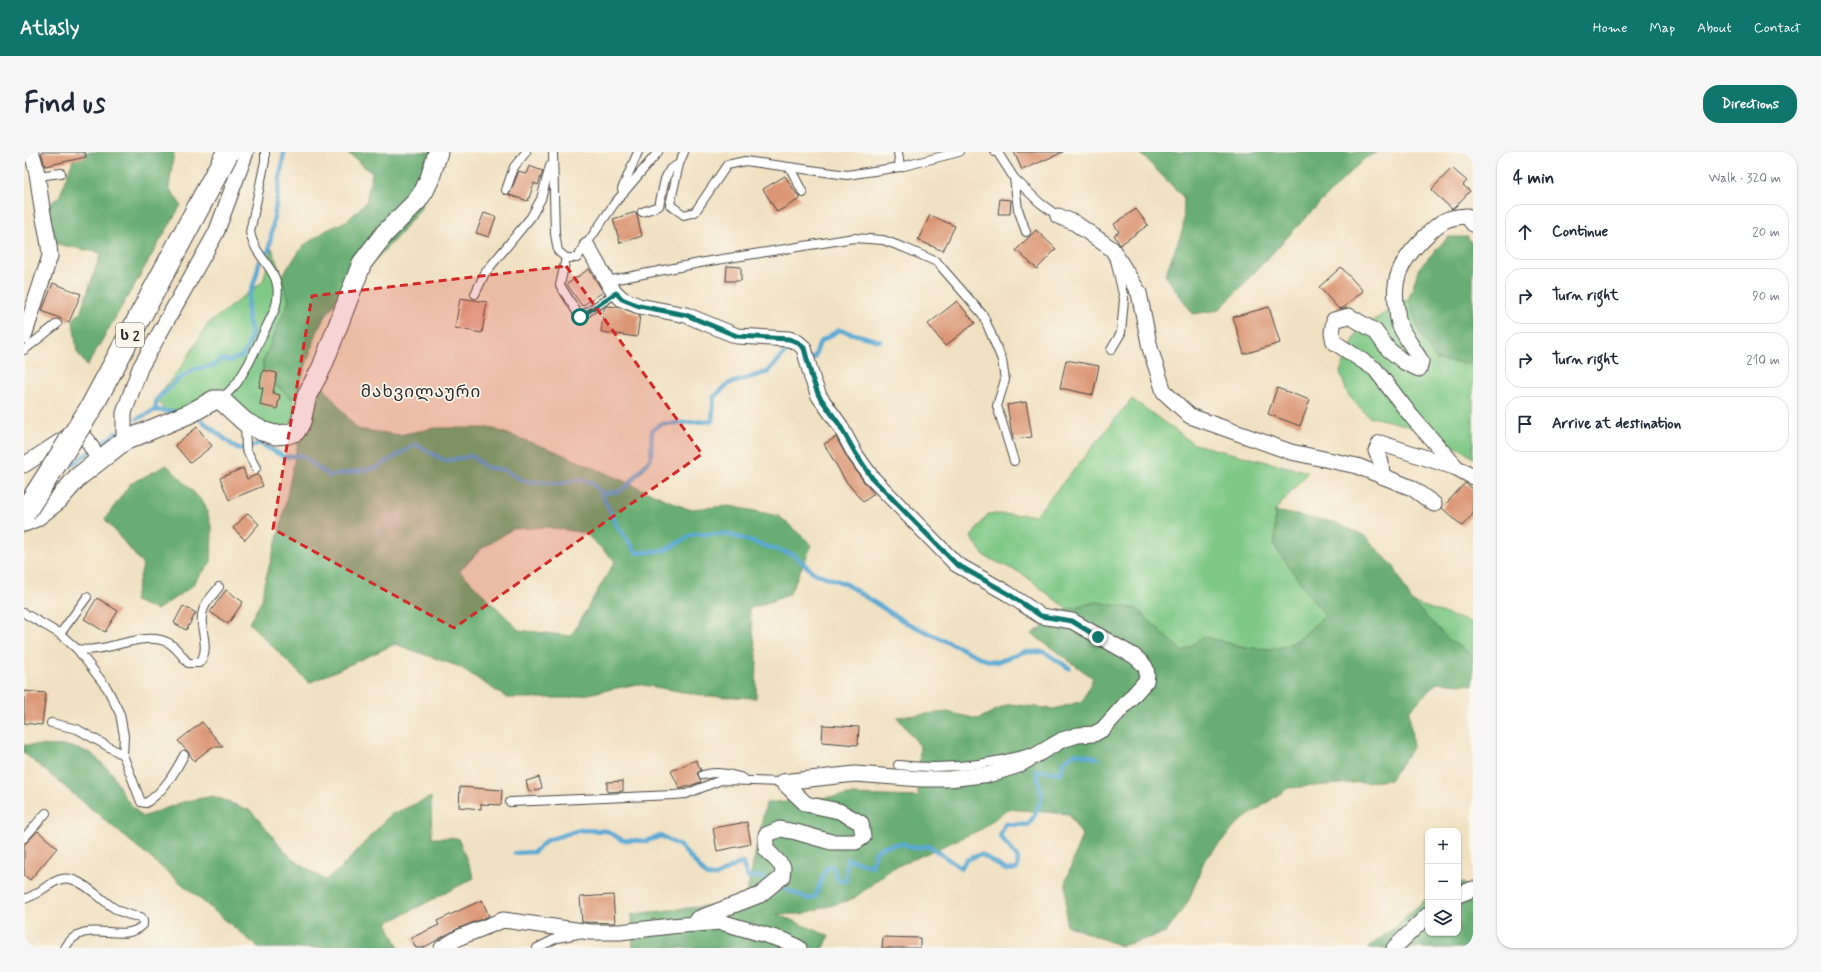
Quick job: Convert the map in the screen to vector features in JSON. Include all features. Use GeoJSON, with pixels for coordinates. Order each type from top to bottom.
{"type":"FeatureCollection","features":[{"type":"Feature","properties":{"kind":"highway","name":"ს 2"},"geometry":{"type":"LineString","coordinates":[[24,513],[91,408],[228,152]]}},
{"type":"Feature","properties":{"kind":"street"},"geometry":{"type":"LineString","coordinates":[[24,336],[50,256],[50,245],[38,176],[30,152]]}},
{"type":"Feature","properties":{"kind":"street"},"geometry":{"type":"LineString","coordinates":[[124,441],[124,413],[140,368],[216,233],[246,152]]}},
{"type":"Feature","properties":{"kind":"street"},"geometry":{"type":"LineString","coordinates":[[24,522],[36,517],[58,500],[78,477],[94,451],[124,441],[191,413],[214,400],[221,400],[245,422],[262,431],[276,435],[288,434],[296,431],[301,422],[307,394],[322,367],[362,263],[385,233],[417,201],[424,191],[430,178],[438,152]]}},
{"type":"Feature","properties":{"kind":"street"},"geometry":{"type":"LineString","coordinates":[[1058,216],[1075,223],[1112,250],[1139,293],[1150,348],[1164,392],[1190,416],[1291,452],[1357,466],[1412,488],[1434,504]]}},
{"type":"Feature","properties":{"kind":"street"},"geometry":{"type":"LineString","coordinates":[[1457,468],[1412,417],[1374,369],[1334,342],[1332,333],[1334,320],[1349,316],[1374,331],[1388,349],[1404,362],[1419,368],[1421,361],[1399,323],[1395,299],[1396,282],[1401,266],[1417,245],[1435,227],[1452,216],[1471,218]]}},
{"type":"Feature","properties":{"kind":"street"},"geometry":{"type":"LineString","coordinates":[[587,246],[607,281],[622,299],[639,306],[686,315],[737,336],[789,339],[797,342],[804,348],[807,354],[812,378],[819,396],[839,424],[872,478],[956,564],[1007,593],[1041,616],[1072,621],[1134,656],[1143,663],[1148,672],[1146,681],[1103,729],[1094,734],[1078,735],[1062,740],[1019,765],[991,774],[949,779],[921,779],[856,774],[783,782]]}},
{"type":"Feature","properties":{"kind":"street"},"geometry":{"type":"LineString","coordinates":[[24,465],[73,433],[82,434],[94,451]]}},
{"type":"Feature","properties":{"kind":"street"},"geometry":{"type":"LineString","coordinates":[[1382,476],[1381,462],[1376,451],[1380,443],[1457,468],[1473,477]]}},
{"type":"Feature","properties":{"kind":"street"},"geometry":{"type":"LineString","coordinates":[[683,925],[760,895],[782,877],[783,867],[766,849],[766,836],[780,829],[832,842],[856,842],[864,837],[861,823],[839,811],[806,804],[783,782]]}},
{"type":"Feature","properties":{"kind":"street"},"geometry":{"type":"LineString","coordinates":[[1461,894],[1473,889]]}},
{"type":"Feature","properties":{"kind":"street"},"geometry":{"type":"LineString","coordinates":[[1394,948],[1425,918]]}},
{"type":"Feature","properties":{"kind":"street"},"geometry":{"type":"LineString","coordinates":[[442,948],[460,938],[503,920],[590,932],[620,932],[721,922],[786,941],[799,948]]}},
{"type":"Feature","properties":{"kind":"lane"},"geometry":{"type":"LineString","coordinates":[[221,400],[237,383],[249,363],[275,309],[278,299],[276,280],[270,267],[252,243],[250,232],[265,161],[265,152]]}},
{"type":"Feature","properties":{"kind":"lane"},"geometry":{"type":"LineString","coordinates":[[506,190],[514,167],[526,152]]}},
{"type":"Feature","properties":{"kind":"lane"},"geometry":{"type":"LineString","coordinates":[[553,155],[555,234],[558,251],[566,258],[577,258],[587,246],[614,204],[627,180],[638,152]]}},
{"type":"Feature","properties":{"kind":"lane"},"geometry":{"type":"LineString","coordinates":[[614,204],[658,152]]}},
{"type":"Feature","properties":{"kind":"lane"},"geometry":{"type":"LineString","coordinates":[[684,152],[679,164],[670,205],[684,215],[694,212],[727,165],[745,161],[847,175],[900,167],[959,152]]}},
{"type":"Feature","properties":{"kind":"lane"},"geometry":{"type":"LineString","coordinates":[[898,152],[900,167]]}},
{"type":"Feature","properties":{"kind":"lane"},"geometry":{"type":"LineString","coordinates":[[995,152],[998,153],[1014,178],[1040,203],[1058,216]]}},
{"type":"Feature","properties":{"kind":"lane"},"geometry":{"type":"LineString","coordinates":[[475,294],[485,273],[531,217],[538,205],[553,155]]}},
{"type":"Feature","properties":{"kind":"lane"},"geometry":{"type":"LineString","coordinates":[[642,212],[659,206],[665,179],[670,168],[679,164]]}},
{"type":"Feature","properties":{"kind":"lane"},"geometry":{"type":"LineString","coordinates":[[790,168],[803,193]]}},
{"type":"Feature","properties":{"kind":"lane"},"geometry":{"type":"LineString","coordinates":[[38,176],[61,173]]}},
{"type":"Feature","properties":{"kind":"lane"},"geometry":{"type":"LineString","coordinates":[[1014,178],[1018,210],[1026,232]]}},
{"type":"Feature","properties":{"kind":"lane"},"geometry":{"type":"LineString","coordinates":[[607,281],[710,261],[854,238],[883,240],[937,262],[983,316],[1002,360],[1005,380],[997,406],[1014,461]]}},
{"type":"Feature","properties":{"kind":"lane"},"geometry":{"type":"LineString","coordinates":[[1111,350],[1121,332],[1124,299],[1112,250]]}},
{"type":"Feature","properties":{"kind":"lane"},"geometry":{"type":"LineString","coordinates":[[566,258],[560,285],[580,317],[616,293]]}},
{"type":"Feature","properties":{"kind":"lane"},"geometry":{"type":"LineString","coordinates":[[24,350],[58,324]]}},
{"type":"Feature","properties":{"kind":"lane"},"geometry":{"type":"LineString","coordinates":[[245,422],[246,450],[256,468]]}},
{"type":"Feature","properties":{"kind":"lane"},"geometry":{"type":"LineString","coordinates":[[77,649],[87,651],[100,650],[145,639],[159,639],[178,650],[188,663],[198,663],[203,658],[205,646],[202,618],[204,608],[219,587]]}},
{"type":"Feature","properties":{"kind":"lane"},"geometry":{"type":"LineString","coordinates":[[60,634],[87,597]]}},
{"type":"Feature","properties":{"kind":"lane"},"geometry":{"type":"LineString","coordinates":[[24,613],[60,634],[77,649],[107,688],[120,714],[124,736],[123,755],[141,802],[146,803],[156,796],[172,777],[184,756]]}},
{"type":"Feature","properties":{"kind":"lane"},"geometry":{"type":"LineString","coordinates":[[51,723],[77,729],[123,755]]}},
{"type":"Feature","properties":{"kind":"lane"},"geometry":{"type":"LineString","coordinates":[[898,765],[924,768],[948,768],[988,764],[1054,746]]}},
{"type":"Feature","properties":{"kind":"lane"},"geometry":{"type":"LineString","coordinates":[[703,775],[711,772],[726,773],[757,782]]}},
{"type":"Feature","properties":{"kind":"lane"},"geometry":{"type":"LineString","coordinates":[[510,802],[674,796],[686,794],[721,780],[783,782]]}},
{"type":"Feature","properties":{"kind":"lane"},"geometry":{"type":"LineString","coordinates":[[24,838],[46,814]]}},
{"type":"Feature","properties":{"kind":"lane"},"geometry":{"type":"LineString","coordinates":[[24,899],[54,882],[62,879],[71,879],[85,886],[116,909],[143,920],[143,925],[138,930],[131,932],[90,931],[77,934],[69,940],[65,948]]}},
{"type":"Feature","properties":{"kind":"lane"},"geometry":{"type":"LineString","coordinates":[[537,948],[557,938],[590,932]]}},
{"type":"Feature","properties":{"kind":"highlighted area"},"geometry":{"type":"Polygon","coordinates":[[[566,266],[702,454],[454,628],[273,529],[312,296],[566,266]]]}},
{"type":"Feature","properties":{"kind":"green space"},"geometry":{"type":"Polygon","coordinates":[[[76,152],[174,152],[169,188],[181,205],[87,366],[77,352],[73,320],[81,311],[101,253],[42,241],[40,214],[60,195],[76,152]]]}},
{"type":"Feature","properties":{"kind":"green space"},"geometry":{"type":"Polygon","coordinates":[[[347,152],[438,152],[421,208],[399,235],[336,300],[319,327],[294,400],[263,375],[263,362],[289,300],[281,277],[303,246],[325,231],[348,220],[366,202],[372,173],[347,152]]]}},
{"type":"Feature","properties":{"kind":"green space"},"geometry":{"type":"Polygon","coordinates":[[[1139,152],[1377,152],[1364,159],[1309,214],[1219,310],[1193,314],[1165,275],[1183,229],[1184,198],[1139,152]]]}},
{"type":"Feature","properties":{"kind":"green space"},"geometry":{"type":"Polygon","coordinates":[[[1448,237],[1468,237],[1473,246],[1473,364],[1436,360],[1420,333],[1409,298],[1419,268],[1448,237]]]}},
{"type":"Feature","properties":{"kind":"green space"},"geometry":{"type":"Polygon","coordinates":[[[272,248],[289,300],[263,362],[263,375],[294,400],[293,420],[282,429],[269,430],[221,400],[172,420],[156,398],[182,366],[208,324],[263,281],[272,248]]]}},
{"type":"Feature","properties":{"kind":"green space"},"geometry":{"type":"Polygon","coordinates":[[[1409,298],[1420,333],[1436,360],[1473,364],[1473,458],[1462,450],[1405,425],[1368,416],[1348,395],[1340,372],[1358,330],[1409,298]]]}},
{"type":"Feature","properties":{"kind":"green space"},"geometry":{"type":"Polygon","coordinates":[[[320,383],[357,429],[399,435],[434,428],[491,428],[555,451],[688,509],[730,506],[779,516],[812,545],[789,595],[749,609],[757,655],[756,698],[707,696],[637,684],[568,698],[507,698],[460,667],[395,644],[309,683],[249,623],[262,600],[264,584],[281,525],[298,442],[315,408],[320,383]],[[547,527],[513,529],[481,549],[460,571],[519,630],[571,636],[615,561],[585,533],[547,527]]]}},
{"type":"Feature","properties":{"kind":"green space"},"geometry":{"type":"Polygon","coordinates":[[[1132,399],[1194,444],[1308,472],[1275,511],[1275,547],[1325,616],[1299,639],[1289,645],[1265,649],[1240,646],[1204,636],[1183,652],[1137,609],[1096,602],[1067,609],[1023,574],[984,556],[971,537],[988,514],[1036,515],[1132,399]]]}},
{"type":"Feature","properties":{"kind":"green space"},"geometry":{"type":"Polygon","coordinates":[[[167,465],[205,504],[212,530],[211,562],[191,587],[157,610],[134,601],[143,565],[105,519],[130,484],[167,465]]]}},
{"type":"Feature","properties":{"kind":"green space"},"geometry":{"type":"Polygon","coordinates":[[[1275,511],[1334,522],[1365,536],[1394,567],[1412,602],[1448,639],[1473,656],[1473,685],[1438,682],[1409,711],[1413,747],[1390,780],[1288,788],[1238,823],[1204,861],[1189,900],[1166,933],[1121,946],[1066,925],[1066,880],[1082,835],[1069,814],[1007,809],[982,829],[891,869],[853,899],[802,914],[777,914],[829,936],[824,948],[633,948],[632,914],[745,902],[766,803],[850,795],[918,797],[920,746],[897,717],[947,712],[978,719],[1009,704],[1054,709],[1083,701],[1093,678],[1032,634],[1067,609],[1096,602],[1137,609],[1183,652],[1204,636],[1240,646],[1265,649],[1289,645],[1299,639],[1325,616],[1275,547],[1275,511]]]}},
{"type":"Feature","properties":{"kind":"green space"},"geometry":{"type":"Polygon","coordinates":[[[1411,602],[1473,623],[1473,656],[1448,639],[1411,602]]]}},
{"type":"Feature","properties":{"kind":"green space"},"geometry":{"type":"Polygon","coordinates":[[[24,745],[67,746],[91,753],[112,773],[125,798],[142,817],[183,802],[213,796],[251,811],[291,858],[325,880],[340,869],[390,815],[431,797],[432,838],[458,838],[474,878],[387,923],[399,948],[259,948],[24,753],[24,745]]]}},
{"type":"Feature","properties":{"kind":"green space"},"geometry":{"type":"Polygon","coordinates":[[[1461,883],[1463,883],[1473,890],[1473,948],[1367,948],[1391,930],[1425,900],[1425,936],[1461,936],[1461,883]]]}},
{"type":"Feature","properties":{"kind":"building"},"geometry":{"type":"Polygon","coordinates":[[[41,152],[85,152],[86,157],[45,166],[41,152]]]}},
{"type":"Feature","properties":{"kind":"building"},"geometry":{"type":"Polygon","coordinates":[[[1014,152],[1063,152],[1022,170],[1014,152]]]}},
{"type":"Feature","properties":{"kind":"building"},"geometry":{"type":"Polygon","coordinates":[[[529,166],[543,171],[538,185],[534,183],[528,201],[509,195],[519,171],[526,174],[529,166]]]}},
{"type":"Feature","properties":{"kind":"building"},"geometry":{"type":"Polygon","coordinates":[[[1452,168],[1467,181],[1463,185],[1470,191],[1452,209],[1431,190],[1452,168]]]}},
{"type":"Feature","properties":{"kind":"building"},"geometry":{"type":"Polygon","coordinates":[[[785,176],[800,199],[777,212],[763,189],[785,176]]]}},
{"type":"Feature","properties":{"kind":"building"},"geometry":{"type":"Polygon","coordinates":[[[1000,199],[1011,200],[1010,214],[998,214],[1000,199]]]}},
{"type":"Feature","properties":{"kind":"building"},"geometry":{"type":"Polygon","coordinates":[[[1136,209],[1148,225],[1120,245],[1114,235],[1119,232],[1114,224],[1136,209]]]}},
{"type":"Feature","properties":{"kind":"building"},"geometry":{"type":"Polygon","coordinates":[[[636,212],[642,236],[620,243],[613,219],[636,212]]]}},
{"type":"Feature","properties":{"kind":"building"},"geometry":{"type":"Polygon","coordinates":[[[484,213],[496,217],[489,237],[476,233],[484,213]]]}},
{"type":"Feature","properties":{"kind":"building"},"geometry":{"type":"Polygon","coordinates":[[[930,215],[955,226],[943,251],[918,240],[930,215]]]}},
{"type":"Feature","properties":{"kind":"building"},"geometry":{"type":"Polygon","coordinates":[[[1036,230],[1056,249],[1037,269],[1016,250],[1036,230]]]}},
{"type":"Feature","properties":{"kind":"building"},"geometry":{"type":"Polygon","coordinates":[[[727,266],[741,267],[741,281],[726,281],[727,266]]]}},
{"type":"Feature","properties":{"kind":"building"},"geometry":{"type":"Polygon","coordinates":[[[1341,267],[1363,291],[1343,308],[1339,309],[1319,287],[1341,267]]]}},
{"type":"Feature","properties":{"kind":"building"},"geometry":{"type":"Polygon","coordinates":[[[589,269],[603,292],[582,306],[567,284],[589,269]]]}},
{"type":"Feature","properties":{"kind":"building"},"geometry":{"type":"Polygon","coordinates":[[[53,283],[81,294],[69,322],[42,311],[53,283]]]}},
{"type":"Feature","properties":{"kind":"building"},"geometry":{"type":"Polygon","coordinates":[[[460,298],[487,302],[482,333],[455,328],[460,298]]]}},
{"type":"Feature","properties":{"kind":"building"},"geometry":{"type":"Polygon","coordinates":[[[957,301],[975,323],[945,346],[928,324],[957,301]]]}},
{"type":"Feature","properties":{"kind":"building"},"geometry":{"type":"Polygon","coordinates":[[[607,306],[619,307],[640,315],[637,337],[601,332],[604,308],[607,306]]]}},
{"type":"Feature","properties":{"kind":"building"},"geometry":{"type":"Polygon","coordinates":[[[1269,307],[1280,343],[1244,354],[1233,317],[1269,307]]]}},
{"type":"Feature","properties":{"kind":"building"},"geometry":{"type":"Polygon","coordinates":[[[1066,360],[1099,366],[1093,395],[1060,388],[1066,360]]]}},
{"type":"Feature","properties":{"kind":"building"},"geometry":{"type":"Polygon","coordinates":[[[263,370],[277,373],[273,393],[280,395],[277,409],[260,405],[263,388],[259,387],[263,370]]]}},
{"type":"Feature","properties":{"kind":"building"},"geometry":{"type":"Polygon","coordinates":[[[1277,388],[1310,400],[1300,426],[1268,414],[1277,388]]]}},
{"type":"Feature","properties":{"kind":"building"},"geometry":{"type":"Polygon","coordinates":[[[1026,402],[1032,437],[1013,439],[1007,405],[1026,402]]]}},
{"type":"Feature","properties":{"kind":"building"},"geometry":{"type":"Polygon","coordinates":[[[197,427],[212,446],[190,463],[175,445],[197,427]]]}},
{"type":"Feature","properties":{"kind":"building"},"geometry":{"type":"Polygon","coordinates":[[[836,437],[848,459],[874,494],[863,502],[845,480],[824,444],[836,437]]]}},
{"type":"Feature","properties":{"kind":"building"},"geometry":{"type":"Polygon","coordinates":[[[243,468],[247,479],[258,474],[263,486],[229,500],[220,478],[243,468]]]}},
{"type":"Feature","properties":{"kind":"building"},"geometry":{"type":"Polygon","coordinates":[[[1465,483],[1473,489],[1473,514],[1462,526],[1442,508],[1465,483]]]}},
{"type":"Feature","properties":{"kind":"building"},"geometry":{"type":"Polygon","coordinates":[[[248,513],[259,524],[245,540],[233,528],[248,513]]]}},
{"type":"Feature","properties":{"kind":"building"},"geometry":{"type":"Polygon","coordinates":[[[226,590],[243,602],[228,624],[210,612],[226,590]]]}},
{"type":"Feature","properties":{"kind":"building"},"geometry":{"type":"Polygon","coordinates":[[[97,598],[118,611],[105,632],[84,619],[97,598]]]}},
{"type":"Feature","properties":{"kind":"building"},"geometry":{"type":"Polygon","coordinates":[[[183,606],[196,613],[186,630],[174,623],[183,606]]]}},
{"type":"Feature","properties":{"kind":"building"},"geometry":{"type":"Polygon","coordinates":[[[24,691],[46,693],[42,725],[24,723],[24,691]]]}},
{"type":"Feature","properties":{"kind":"building"},"geometry":{"type":"Polygon","coordinates":[[[202,722],[223,747],[212,747],[194,761],[178,741],[202,722]]]}},
{"type":"Feature","properties":{"kind":"building"},"geometry":{"type":"Polygon","coordinates":[[[823,725],[859,727],[858,745],[822,742],[823,725]]]}},
{"type":"Feature","properties":{"kind":"building"},"geometry":{"type":"Polygon","coordinates":[[[696,760],[701,770],[697,773],[701,782],[680,789],[671,771],[696,760]]]}},
{"type":"Feature","properties":{"kind":"building"},"geometry":{"type":"Polygon","coordinates":[[[539,777],[542,788],[529,792],[526,781],[539,777]]]}},
{"type":"Feature","properties":{"kind":"building"},"geometry":{"type":"Polygon","coordinates":[[[623,781],[623,791],[607,792],[607,782],[623,781]]]}},
{"type":"Feature","properties":{"kind":"building"},"geometry":{"type":"Polygon","coordinates":[[[460,787],[502,790],[501,805],[481,804],[481,809],[459,807],[460,787]]]}},
{"type":"Feature","properties":{"kind":"building"},"geometry":{"type":"Polygon","coordinates":[[[747,822],[751,844],[717,851],[713,828],[747,822]]]}},
{"type":"Feature","properties":{"kind":"building"},"geometry":{"type":"Polygon","coordinates":[[[38,831],[57,848],[30,880],[24,875],[24,845],[38,831]]]}},
{"type":"Feature","properties":{"kind":"building"},"geometry":{"type":"Polygon","coordinates":[[[613,895],[615,923],[582,922],[580,897],[613,895]]]}},
{"type":"Feature","properties":{"kind":"building"},"geometry":{"type":"Polygon","coordinates":[[[482,900],[489,916],[457,929],[423,948],[416,948],[411,938],[439,925],[437,921],[482,900]]]}},
{"type":"Feature","properties":{"kind":"building"},"geometry":{"type":"Polygon","coordinates":[[[883,937],[920,938],[920,948],[882,948],[883,937]]]}},
{"type":"Feature","properties":{"kind":"waterway"},"geometry":{"type":"LineString","coordinates":[[266,254],[269,250],[284,152]]}},
{"type":"Feature","properties":{"kind":"waterway"},"geometry":{"type":"LineString","coordinates":[[155,410],[157,399],[180,378],[195,369],[213,366],[221,359],[231,361],[240,357],[245,352],[252,332],[247,312],[248,304],[259,262]]}},
{"type":"Feature","properties":{"kind":"waterway"},"geometry":{"type":"LineString","coordinates":[[810,358],[814,358],[820,342],[839,330],[880,341]]}},
{"type":"Feature","properties":{"kind":"waterway"},"geometry":{"type":"LineString","coordinates":[[601,493],[618,492],[627,486],[651,458],[652,431],[660,424],[712,421],[714,397],[728,384],[768,372],[787,350],[796,351],[801,358]]}},
{"type":"Feature","properties":{"kind":"waterway"},"geometry":{"type":"LineString","coordinates":[[137,419],[155,410],[176,412]]}},
{"type":"Feature","properties":{"kind":"waterway"},"geometry":{"type":"LineString","coordinates":[[196,416],[236,448],[246,449],[259,443],[285,457],[301,455],[329,476],[376,468],[416,444],[445,461],[472,456],[485,467],[504,470],[524,481],[560,484],[580,479],[592,483],[601,493],[619,529],[637,553],[666,550],[693,534],[727,534],[794,555],[814,573],[844,583],[905,622],[986,660],[997,662],[1024,652],[1044,652],[1069,668]]}},
{"type":"Feature","properties":{"kind":"waterway"},"geometry":{"type":"LineString","coordinates":[[60,473],[116,433]]}},
{"type":"Feature","properties":{"kind":"waterway"},"geometry":{"type":"LineString","coordinates":[[515,853],[534,852],[547,840],[580,830],[607,831],[622,840],[646,841],[661,836],[680,846],[707,876],[716,876],[742,862],[748,878],[757,876],[808,899],[815,897],[826,868],[833,866],[838,881],[846,881],[847,859],[872,866],[874,854],[882,847],[902,843],[912,848],[929,846],[961,868],[966,860],[981,854],[1006,870],[1017,869],[1018,858],[1000,836],[1005,824],[1028,825],[1036,813],[1042,796],[1036,770],[1061,773],[1063,762],[1076,753],[1097,758]]}},
{"type":"Feature","properties":{"kind":"district","name":"მახვილაური"},"geometry":{"type":"Point","coordinates":[421,391]}},
{"type":"Feature","properties":{"kind":"route"},"geometry":{"type":"LineString","coordinates":[[580,317],[616,293],[622,299],[639,306],[686,315],[712,324],[737,336],[789,339],[797,342],[804,348],[807,354],[812,378],[824,406],[839,424],[872,478],[898,506],[937,542],[956,564],[1025,604],[1041,616],[1072,621],[1098,637]]}}]}
